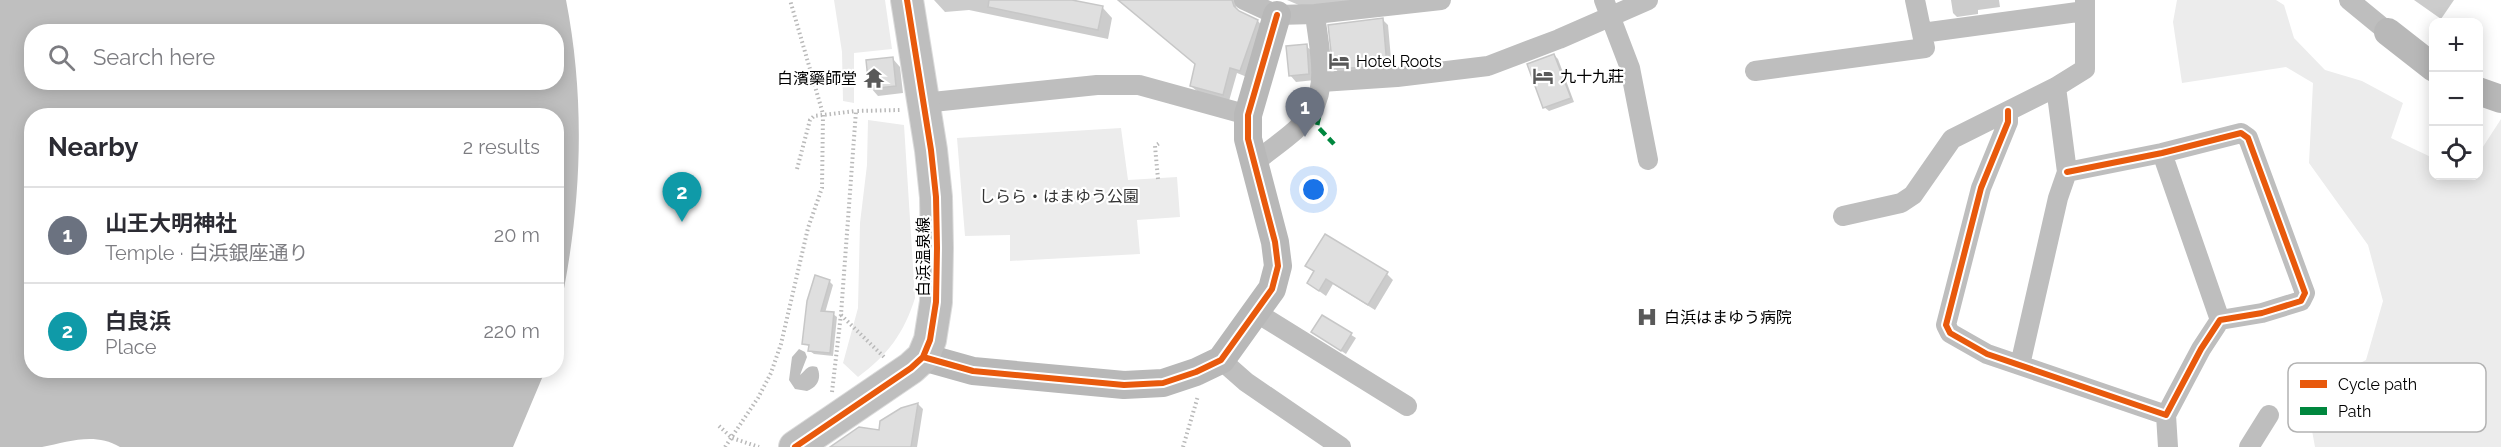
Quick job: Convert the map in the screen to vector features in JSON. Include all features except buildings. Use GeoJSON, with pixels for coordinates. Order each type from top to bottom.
{"type":"FeatureCollection","features":[{"type":"Feature","properties":{"kind":"main road","name":"白浜温泉線"},"geometry":{"type":"LineString","coordinates":[[907,0],[914,106],[936,197],[937,248],[934,318],[930,340],[923,357]]}},
{"type":"Feature","properties":{"kind":"main road"},"geometry":{"type":"LineString","coordinates":[[795,447],[911,368],[923,357]]}},
{"type":"Feature","properties":{"kind":"street"},"geometry":{"type":"LineString","coordinates":[[1244,0],[1277,15],[1315,14],[1441,0]]}},
{"type":"Feature","properties":{"kind":"street"},"geometry":{"type":"LineString","coordinates":[[1322,82],[1397,77],[1488,66],[1608,8],[1648,0]]}},
{"type":"Feature","properties":{"kind":"street"},"geometry":{"type":"LineString","coordinates":[[1755,71],[1925,48],[1915,0]]}},
{"type":"Feature","properties":{"kind":"street"},"geometry":{"type":"LineString","coordinates":[[2349,0],[2429,65]]}},
{"type":"Feature","properties":{"kind":"street"},"geometry":{"type":"LineString","coordinates":[[1843,216],[1901,203],[1913,195],[1952,140],[2056,87],[2085,69],[2085,5],[1922,33]]}},
{"type":"Feature","properties":{"kind":"street"},"geometry":{"type":"LineString","coordinates":[[1608,8],[1630,68],[1648,160]]}},
{"type":"Feature","properties":{"kind":"street"},"geometry":{"type":"LineString","coordinates":[[1253,164],[1296,129],[1313,110],[1322,82],[1315,14]]}},
{"type":"Feature","properties":{"kind":"street"},"geometry":{"type":"LineString","coordinates":[[923,357],[974,371],[1124,385],[1163,383],[1209,366],[1257,313],[1272,289],[1278,266],[1275,242],[1248,139],[1248,115],[1277,15]]}},
{"type":"Feature","properties":{"kind":"street"},"geometry":{"type":"LineString","coordinates":[[914,106],[1097,85],[1139,85],[1248,115]]}},
{"type":"Feature","properties":{"kind":"street"},"geometry":{"type":"LineString","coordinates":[[2020,365],[2058,198],[2067,172],[2056,87]]}},
{"type":"Feature","properties":{"kind":"street"},"geometry":{"type":"LineString","coordinates":[[2483,93],[2501,99]]}},
{"type":"Feature","properties":{"kind":"street"},"geometry":{"type":"LineString","coordinates":[[2008,111],[2008,122],[1981,188],[1946,325],[1950,333],[1987,354],[2166,415]]}},
{"type":"Feature","properties":{"kind":"street"},"geometry":{"type":"LineString","coordinates":[[2067,172],[2162,153],[2241,133],[2248,138],[2304,292],[2301,301],[2262,313],[2220,320],[2201,349],[2166,415],[2168,447]]}},
{"type":"Feature","properties":{"kind":"street"},"geometry":{"type":"LineString","coordinates":[[2162,153],[2220,320]]}},
{"type":"Feature","properties":{"kind":"street"},"geometry":{"type":"LineString","coordinates":[[1257,313],[1407,406]]}},
{"type":"Feature","properties":{"kind":"street"},"geometry":{"type":"LineString","coordinates":[[1209,366],[1246,382],[1341,447]]}},
{"type":"Feature","properties":{"kind":"street"},"geometry":{"type":"LineString","coordinates":[[2249,447],[2269,415]]}},
{"type":"Feature","properties":{"kind":"path"},"geometry":{"type":"LineString","coordinates":[[725,447],[758,399],[771,373],[808,228],[822,188],[823,114],[790,0]]}},
{"type":"Feature","properties":{"kind":"path"},"geometry":{"type":"LineString","coordinates":[[797,170],[810,120],[814,116],[914,106]]}},
{"type":"Feature","properties":{"kind":"path"},"geometry":{"type":"LineString","coordinates":[[832,401],[856,111]]}},
{"type":"Feature","properties":{"kind":"path"},"geometry":{"type":"LineString","coordinates":[[1158,179],[1155,146],[1161,141]]}},
{"type":"Feature","properties":{"kind":"path"},"geometry":{"type":"LineString","coordinates":[[841,314],[888,360]]}},
{"type":"Feature","properties":{"kind":"path"},"geometry":{"type":"LineString","coordinates":[[1183,447],[1209,366]]}},
{"type":"Feature","properties":{"kind":"path"},"geometry":{"type":"LineString","coordinates":[[719,426],[732,438],[759,447]]}},
{"type":"Feature","properties":{"kind":"green space"},"geometry":{"type":"Polygon","coordinates":[[[834,0],[885,0],[892,49],[854,53],[854,103],[843,101],[842,52],[834,0]]]}},
{"type":"Feature","properties":{"kind":"green space"},"geometry":{"type":"Polygon","coordinates":[[[2177,0],[2276,0],[2284,5],[2294,38],[2325,70],[2362,81],[2403,103],[2391,138],[2429,156],[2429,180],[2483,180],[2483,147],[2501,119],[2501,447],[2315,447],[2312,432],[2486,432],[2486,363],[2360,363],[2366,360],[2383,301],[2368,245],[2309,163],[2313,83],[2286,67],[2182,83],[2173,22],[2177,0]]]}},
{"type":"Feature","properties":{"kind":"green space"},"geometry":{"type":"Polygon","coordinates":[[[868,120],[904,125],[915,298],[906,322],[894,342],[858,377],[843,363],[858,308],[860,223],[867,165],[868,120]]]}},
{"type":"Feature","properties":{"kind":"green space","name":"しらら・はまゆう公園"},"geometry":{"type":"Polygon","coordinates":[[[1121,128],[1128,180],[1177,177],[1180,217],[1137,220],[1140,254],[1010,261],[1010,235],[965,236],[957,138],[1121,128]]]}},
{"type":"Feature","properties":{"kind":"shaded area"},"geometry":{"type":"Polygon","coordinates":[[[0,0],[566,0],[573,40],[579,121],[576,202],[564,287],[564,108],[24,108],[24,378],[542,378],[513,447],[120,447],[110,442],[91,439],[42,447],[0,447],[0,0]]]}},
{"type":"Feature","properties":{"kind":"shaded area"},"geometry":{"type":"Polygon","coordinates":[[[799,349],[805,352],[807,357],[800,375],[811,366],[817,367],[818,371],[819,378],[816,384],[807,391],[795,389],[789,380],[792,357],[799,349]]]}},
{"type":"Feature","properties":{"kind":"marked path"},"geometry":{"type":"LineString","coordinates":[[1314,105],[1320,112],[1317,126],[1334,144]]}},
{"type":"Feature","properties":{"kind":"cycle path"},"geometry":{"type":"LineString","coordinates":[[795,447],[911,368],[923,357],[930,340],[936,302],[936,197],[931,150],[907,0]]}},
{"type":"Feature","properties":{"kind":"cycle path"},"geometry":{"type":"LineString","coordinates":[[923,357],[973,371],[1124,385],[1163,383],[1196,372],[1221,360],[1272,289],[1278,266],[1275,242],[1248,139],[1248,115],[1277,15]]}},
{"type":"Feature","properties":{"kind":"cycle path"},"geometry":{"type":"LineString","coordinates":[[2008,111],[2008,122],[1981,188],[1946,325],[1950,333],[1987,354],[2166,415],[2201,349],[2220,320],[2262,313],[2301,301],[2305,293],[2248,138],[2241,133],[2162,153],[2067,172]]}},
{"type":"Feature","properties":{"kind":"place","name":"Hotel Roots"},"geometry":{"type":"Point","coordinates":[1339,61]}},
{"type":"Feature","properties":{"kind":"place","name":"九十九莊"},"geometry":{"type":"Point","coordinates":[1543,76]}},
{"type":"Feature","properties":{"kind":"place","name":"白濱藥師堂"},"geometry":{"type":"Point","coordinates":[874,78]}},
{"type":"Feature","properties":{"kind":"place","name":"山王大明神社"},"geometry":{"type":"Point","coordinates":[1305,137]}},
{"type":"Feature","properties":{"kind":"place","name":"白良浜"},"geometry":{"type":"Point","coordinates":[682,222]}},
{"type":"Feature","properties":{"kind":"place","name":"白浜はまゆう病院"},"geometry":{"type":"Point","coordinates":[1647,317]}}]}
